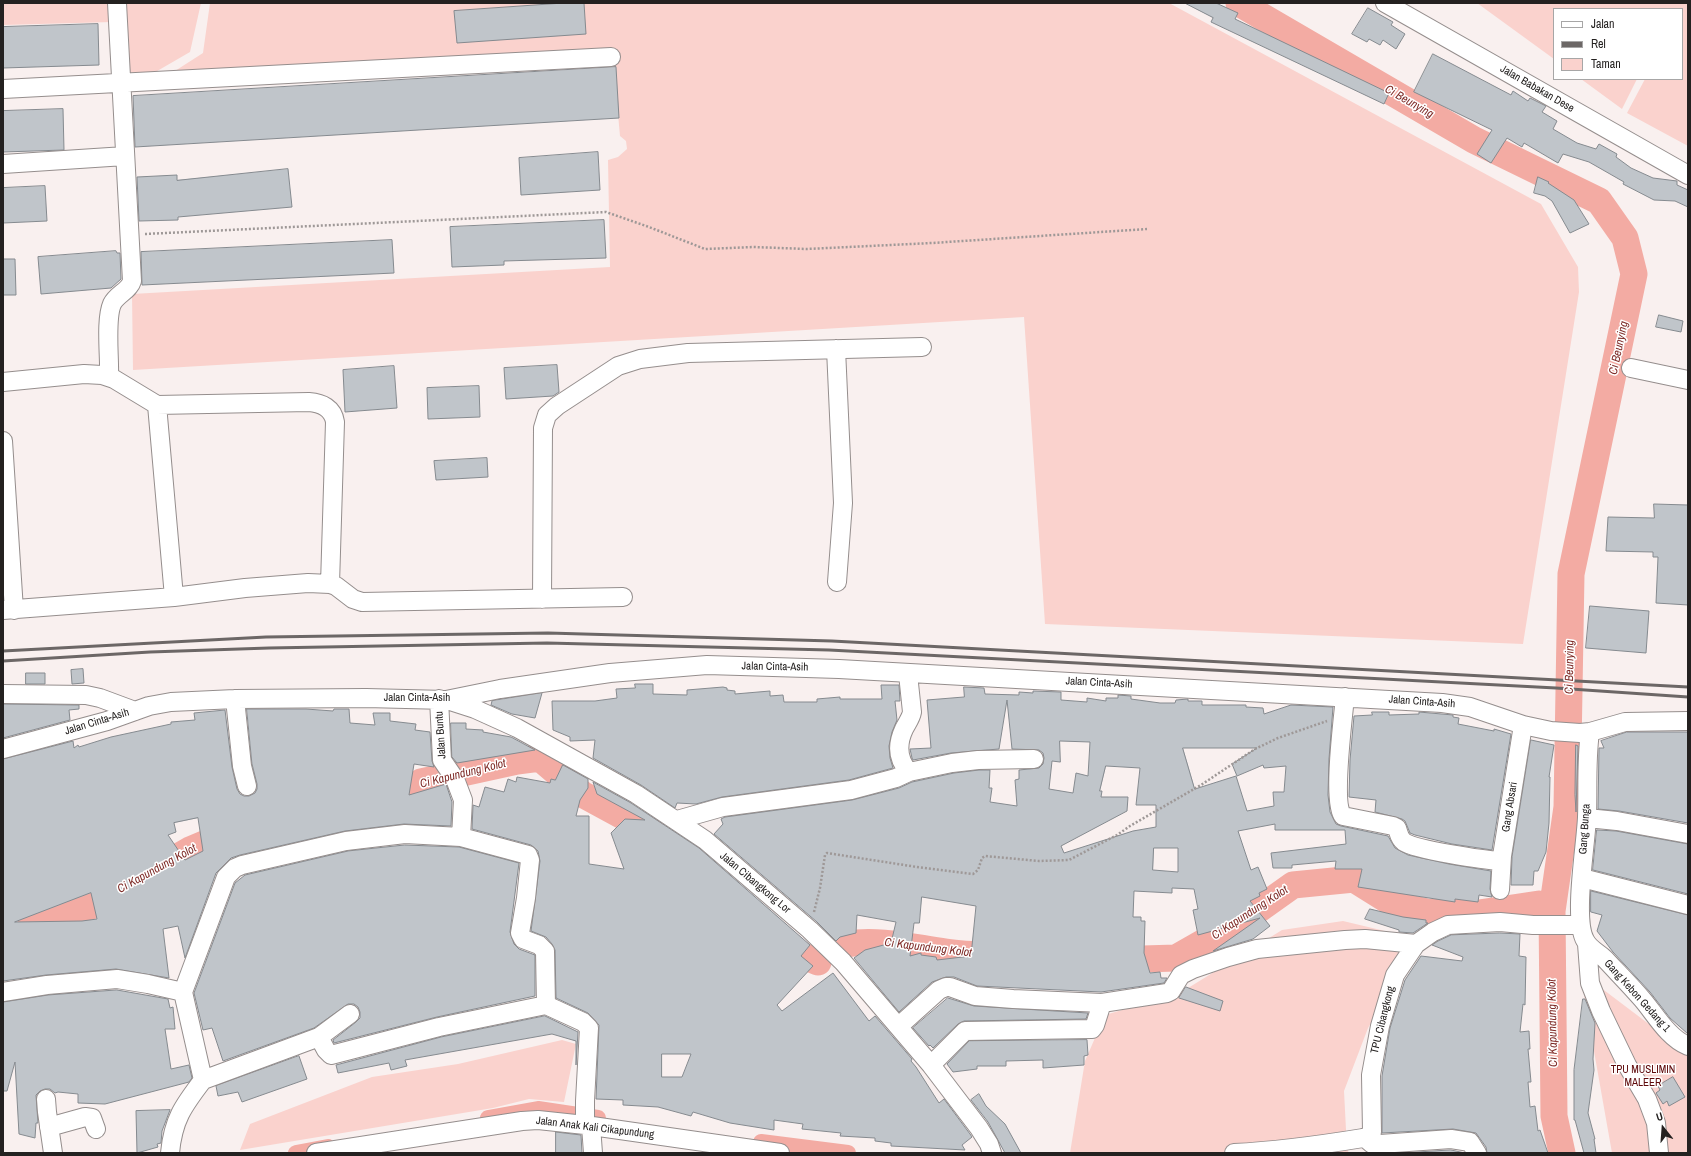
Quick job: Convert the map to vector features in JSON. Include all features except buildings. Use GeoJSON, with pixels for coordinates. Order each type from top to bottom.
{"type":"FeatureCollection","features":[{"type":"Feature","properties":{"kind":"street"},"geometry":{"type":"LineString","coordinates":[[109,377],[109,315],[116,298],[131,286],[132,281],[117,3]]}},
{"type":"Feature","properties":{"kind":"street","name":"Jalan Babakan Dese"},"geometry":{"type":"LineString","coordinates":[[1385,3],[1688,175]]}},
{"type":"Feature","properties":{"kind":"street"},"geometry":{"type":"LineString","coordinates":[[3,88],[611,57]]}},
{"type":"Feature","properties":{"kind":"street"},"geometry":{"type":"LineString","coordinates":[[3,164],[125,156]]}},
{"type":"Feature","properties":{"kind":"street"},"geometry":{"type":"LineString","coordinates":[[542,599],[543,428],[545,417],[553,409],[618,366],[644,358],[688,353],[922,347]]}},
{"type":"Feature","properties":{"kind":"street"},"geometry":{"type":"LineString","coordinates":[[836,349],[843,503],[837,582]]}},
{"type":"Feature","properties":{"kind":"street"},"geometry":{"type":"LineString","coordinates":[[1631,368],[1688,380]]}},
{"type":"Feature","properties":{"kind":"street"},"geometry":{"type":"LineString","coordinates":[[3,382],[84,374],[109,377],[157,405],[319,403],[330,411],[335,422],[330,584]]}},
{"type":"Feature","properties":{"kind":"street"},"geometry":{"type":"LineString","coordinates":[[157,405],[174,597]]}},
{"type":"Feature","properties":{"kind":"street"},"geometry":{"type":"LineString","coordinates":[[3,441],[8,610],[174,597],[245,588],[308,583],[330,584],[336,586],[353,600],[362,602],[623,597]]}},
{"type":"Feature","properties":{"kind":"street","name":"Jalan Cinta-Asih"},"geometry":{"type":"LineString","coordinates":[[3,749],[107,721],[149,706],[171,702],[235,699],[443,699],[610,673],[707,665],[792,667],[1456,704],[1470,707],[1523,725],[1552,731],[1585,733]]}},
{"type":"Feature","properties":{"kind":"street"},"geometry":{"type":"LineString","coordinates":[[908,674],[912,712],[902,736],[899,756],[902,765],[908,772]]}},
{"type":"Feature","properties":{"kind":"street"},"geometry":{"type":"LineString","coordinates":[[3,694],[86,695],[100,698],[135,711]]}},
{"type":"Feature","properties":{"kind":"street"},"geometry":{"type":"LineString","coordinates":[[1345,697],[1338,790],[1339,806],[1343,816],[1393,826],[1397,828],[1399,837],[1405,842],[1441,852],[1501,861]]}},
{"type":"Feature","properties":{"kind":"street"},"geometry":{"type":"LineString","coordinates":[[235,699],[242,766],[247,786]]}},
{"type":"Feature","properties":{"kind":"street","name":"Jalan Buntu"},"geometry":{"type":"LineString","coordinates":[[443,699],[441,756],[444,764],[452,775],[463,800],[461,837]]}},
{"type":"Feature","properties":{"kind":"street","name":"Jalan Cibangkong Lor"},"geometry":{"type":"LineString","coordinates":[[443,699],[475,709],[517,728],[636,794],[705,840],[810,930],[844,962],[931,1065],[979,1128],[989,1144],[992,1153]]}},
{"type":"Feature","properties":{"kind":"street"},"geometry":{"type":"LineString","coordinates":[[1585,733],[1625,722],[1688,721]]}},
{"type":"Feature","properties":{"kind":"street","name":"Gang Absari"},"geometry":{"type":"LineString","coordinates":[[1500,890],[1501,861],[1523,725]]}},
{"type":"Feature","properties":{"kind":"street","name":"Gang Bunga"},"geometry":{"type":"LineString","coordinates":[[1578,925],[1587,818],[1587,752],[1585,733]]}},
{"type":"Feature","properties":{"kind":"street"},"geometry":{"type":"LineString","coordinates":[[677,820],[723,807],[851,790],[896,778],[908,772],[965,761],[1034,759]]}},
{"type":"Feature","properties":{"kind":"street"},"geometry":{"type":"LineString","coordinates":[[1587,818],[1617,821],[1688,834]]}},
{"type":"Feature","properties":{"kind":"street"},"geometry":{"type":"LineString","coordinates":[[203,1080],[183,992],[226,877],[235,868],[250,863],[346,841],[405,834],[461,837],[523,853],[530,857],[526,898],[520,933],[523,939],[539,945],[545,950],[546,1006]]}},
{"type":"Feature","properties":{"kind":"street"},"geometry":{"type":"LineString","coordinates":[[1582,878],[1688,906]]}},
{"type":"Feature","properties":{"kind":"street","name":"TPU Cibangkong"},"geometry":{"type":"LineString","coordinates":[[1365,1138],[1372,1132],[1371,1075],[1380,1026],[1395,975],[1416,944],[1433,932],[1448,925],[1500,922],[1533,925],[1578,925]]}},
{"type":"Feature","properties":{"kind":"street"},"geometry":{"type":"LineString","coordinates":[[1578,925],[1587,944],[1590,983],[1601,1011],[1627,1065],[1647,1099],[1656,1123],[1659,1153]]}},
{"type":"Feature","properties":{"kind":"street"},"geometry":{"type":"LineString","coordinates":[[899,1026],[940,989],[946,987],[975,996],[1102,1003],[1166,993],[1171,991],[1179,980],[1199,967],[1228,957],[1272,946],[1358,940],[1416,944]]}},
{"type":"Feature","properties":{"kind":"street","name":"Gang Kebon Gedang 1"},"geometry":{"type":"LineString","coordinates":[[1587,944],[1605,959],[1667,1030],[1682,1043],[1688,1046]]}},
{"type":"Feature","properties":{"kind":"street"},"geometry":{"type":"LineString","coordinates":[[3,992],[47,985],[117,979],[183,992]]}},
{"type":"Feature","properties":{"kind":"street"},"geometry":{"type":"LineString","coordinates":[[931,1065],[965,1031],[1091,1029],[1095,1026],[1102,1003]]}},
{"type":"Feature","properties":{"kind":"street"},"geometry":{"type":"LineString","coordinates":[[318,1037],[326,1050],[332,1055],[433,1029],[546,1006],[583,1022],[589,1028],[586,1118],[593,1153]]}},
{"type":"Feature","properties":{"kind":"street"},"geometry":{"type":"LineString","coordinates":[[170,1153],[173,1129],[182,1107],[203,1080],[318,1037],[350,1014]]}},
{"type":"Feature","properties":{"kind":"street"},"geometry":{"type":"LineString","coordinates":[[46,1099],[53,1153]]}},
{"type":"Feature","properties":{"kind":"street"},"geometry":{"type":"LineString","coordinates":[[49,1127],[85,1117],[92,1118],[96,1130]]}},
{"type":"Feature","properties":{"kind":"street","name":"Jalan Anak Kali Cikapundung"},"geometry":{"type":"LineString","coordinates":[[316,1153],[345,1151],[522,1121],[586,1118],[780,1153]]}},
{"type":"Feature","properties":{"kind":"street"},"geometry":{"type":"LineString","coordinates":[[1234,1153],[1279,1151],[1365,1138],[1372,1144],[1451,1139],[1470,1142],[1477,1153]]}},
{"type":"Feature","properties":{"kind":"path"},"geometry":{"type":"LineString","coordinates":[[130,234],[606,212],[705,249],[807,249],[932,243],[1147,229]]}},
{"type":"Feature","properties":{"kind":"path"},"geometry":{"type":"LineString","coordinates":[[810,930],[820,888],[825,855],[827,853],[973,874],[978,870],[982,858],[985,856],[1038,861],[1069,860],[1117,835],[1201,785],[1255,749],[1278,738],[1332,719]]}},
{"type":"Feature","properties":{"kind":"green space"},"geometry":{"type":"Polygon","coordinates":[[[3,3],[201,3],[190,52],[152,74],[121,72],[112,22],[3,25],[3,3]]]}},
{"type":"Feature","properties":{"kind":"green space"},"geometry":{"type":"Polygon","coordinates":[[[210,3],[1169,3],[1541,204],[1578,267],[1579,292],[1523,644],[1045,624],[1024,317],[133,370],[132,294],[610,267],[608,160],[618,157],[627,149],[626,141],[620,136],[613,59],[164,78],[203,53],[210,3]]]}},
{"type":"Feature","properties":{"kind":"green space"},"geometry":{"type":"Polygon","coordinates":[[[1477,3],[1688,3],[1688,146],[1627,113],[1644,80],[1683,80],[1683,8],[1553,8],[1553,58],[1477,3]]]}},
{"type":"Feature","properties":{"kind":"green space"},"geometry":{"type":"Polygon","coordinates":[[[1582,80],[1636,80],[1622,109],[1582,80]]]}},
{"type":"Feature","properties":{"kind":"green space"},"geometry":{"type":"Polygon","coordinates":[[[1343,921],[1389,932],[1410,939],[1405,966],[1368,1028],[1344,1091],[1347,1149],[1349,1153],[1070,1153],[1085,1061],[1105,1015],[1180,993],[1282,930],[1343,921]]]}},
{"type":"Feature","properties":{"kind":"green space","name":"TPU MUSLIMIN MALEER"},"geometry":{"type":"Polygon","coordinates":[[[1580,972],[1670,1040],[1688,1042],[1688,1153],[1612,1153],[1580,972]]]}},
{"type":"Feature","properties":{"kind":"green space"},"geometry":{"type":"Polygon","coordinates":[[[562,1040],[576,1044],[564,1102],[529,1099],[493,1108],[240,1150],[250,1124],[372,1077],[458,1064],[562,1040]]]}},
{"type":"Feature","properties":{"kind":"waterway","name":"Ci Beunying"},"geometry":{"type":"LineString","coordinates":[[1239,3],[1474,140],[1599,201],[1625,238],[1634,274],[1571,574],[1567,807],[1552,911],[1554,1116],[1562,1153]]}},
{"type":"Feature","properties":{"kind":"waterway","name":"Ci Kapundung Kolot"},"geometry":{"type":"LineString","coordinates":[[377,804],[384,803],[421,782],[517,761],[540,758],[582,794],[652,832],[659,840]]}},
{"type":"Feature","properties":{"kind":"waterway","name":"Ci Kapundung Kolot"},"geometry":{"type":"LineString","coordinates":[[3,947],[10,944],[42,920],[94,905],[190,850],[235,831]]}},
{"type":"Feature","properties":{"kind":"waterway","name":"Ci Kapundung Kolot"},"geometry":{"type":"LineString","coordinates":[[1110,960],[1176,958],[1248,917],[1293,885],[1354,879],[1394,904],[1427,912],[1479,913],[1539,904],[1552,911]]}},
{"type":"Feature","properties":{"kind":"waterway","name":"Ci Kapundung Kolot"},"geometry":{"type":"LineString","coordinates":[[773,932],[801,955],[818,962]]}},
{"type":"Feature","properties":{"kind":"waterway","name":"Ci Kapundung Kolot"},"geometry":{"type":"LineString","coordinates":[[845,944],[871,942],[954,953],[1008,956]]}},
{"type":"Feature","properties":{"kind":"waterway"},"geometry":{"type":"LineString","coordinates":[[488,1118],[538,1109],[598,1118]]}},
{"type":"Feature","properties":{"kind":"waterway"},"geometry":{"type":"LineString","coordinates":[[761,1142],[848,1153]]}},
{"type":"Feature","properties":{"kind":"waterway"},"geometry":{"type":"LineString","coordinates":[[296,1153],[328,1147]]}},
{"type":"Feature","properties":{"kind":"railway"},"geometry":{"type":"LineString","coordinates":[[3,651],[266,637],[548,633],[832,641],[1688,687]]}},
{"type":"Feature","properties":{"kind":"railway"},"geometry":{"type":"LineString","coordinates":[[3,661],[150,652],[269,648],[547,643],[829,650],[1556,688],[1688,697]]}}]}
